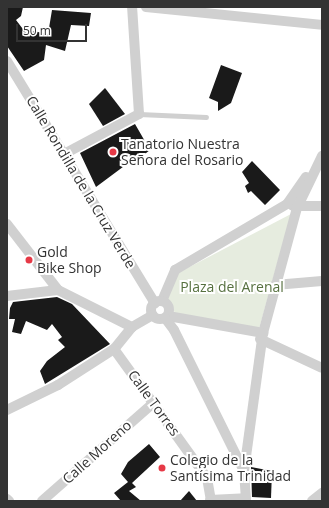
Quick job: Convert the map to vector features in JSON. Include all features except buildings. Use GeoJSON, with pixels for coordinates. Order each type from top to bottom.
{"type":"FeatureCollection","features":[{"type":"Feature","properties":{"kind":"street"},"geometry":{"type":"LineString","coordinates":[[66,153],[139,114],[132,7]]}},
{"type":"Feature","properties":{"kind":"street"},"geometry":{"type":"LineString","coordinates":[[146,7],[215,9],[322,25]]}},
{"type":"Feature","properties":{"kind":"street","name":"Calle Rondilla de la Cruz Verde"},"geometry":{"type":"LineString","coordinates":[[7,61],[158,302],[169,308],[167,317]]}},
{"type":"Feature","properties":{"kind":"street"},"geometry":{"type":"LineString","coordinates":[[7,410],[58,385],[114,349],[132,327],[153,315],[158,302],[175,270],[287,204],[322,149]]}},
{"type":"Feature","properties":{"kind":"street"},"geometry":{"type":"LineString","coordinates":[[211,501],[246,499],[244,471],[262,336],[297,208],[322,156]]}},
{"type":"Feature","properties":{"kind":"street"},"geometry":{"type":"LineString","coordinates":[[287,204],[297,208],[322,206]]}},
{"type":"Feature","properties":{"kind":"street"},"geometry":{"type":"LineString","coordinates":[[7,224],[58,290],[132,327]]}},
{"type":"Feature","properties":{"kind":"street"},"geometry":{"type":"LineString","coordinates":[[275,285],[322,280]]}},
{"type":"Feature","properties":{"kind":"street"},"geometry":{"type":"LineString","coordinates":[[7,296],[58,290]]}},
{"type":"Feature","properties":{"kind":"street"},"geometry":{"type":"LineString","coordinates":[[153,315],[157,319],[167,317],[262,336],[322,368]]}},
{"type":"Feature","properties":{"kind":"street"},"geometry":{"type":"LineString","coordinates":[[167,317],[244,471]]}},
{"type":"Feature","properties":{"kind":"street"},"geometry":{"type":"LineString","coordinates":[[174,330],[191,322]]}},
{"type":"Feature","properties":{"kind":"street","name":"Calle Torres"},"geometry":{"type":"LineString","coordinates":[[114,349],[207,478],[211,501]]}},
{"type":"Feature","properties":{"kind":"street","name":"Calle Moreno"},"geometry":{"type":"LineString","coordinates":[[42,501],[153,403]]}},
{"type":"Feature","properties":{"kind":"street"},"geometry":{"type":"LineString","coordinates":[[312,501],[322,493]]}},
{"type":"Feature","properties":{"kind":"lane"},"geometry":{"type":"LineString","coordinates":[[139,114],[206,117]]}},
{"type":"Feature","properties":{"kind":"green space","name":"Plaza del Arenal"},"geometry":{"type":"Polygon","coordinates":[[[291,214],[259,329],[175,313],[167,298],[178,273],[291,214]]]}},
{"type":"Feature","properties":{"kind":"place","name":"Tanatorio Nuestra Señora del Rosario"},"geometry":{"type":"Point","coordinates":[113,152]}},
{"type":"Feature","properties":{"kind":"place","name":"Gold Bike Shop"},"geometry":{"type":"Point","coordinates":[29,260]}},
{"type":"Feature","properties":{"kind":"place","name":"Colegio de la Santísima Trinidad"},"geometry":{"type":"Point","coordinates":[162,468]}}]}
